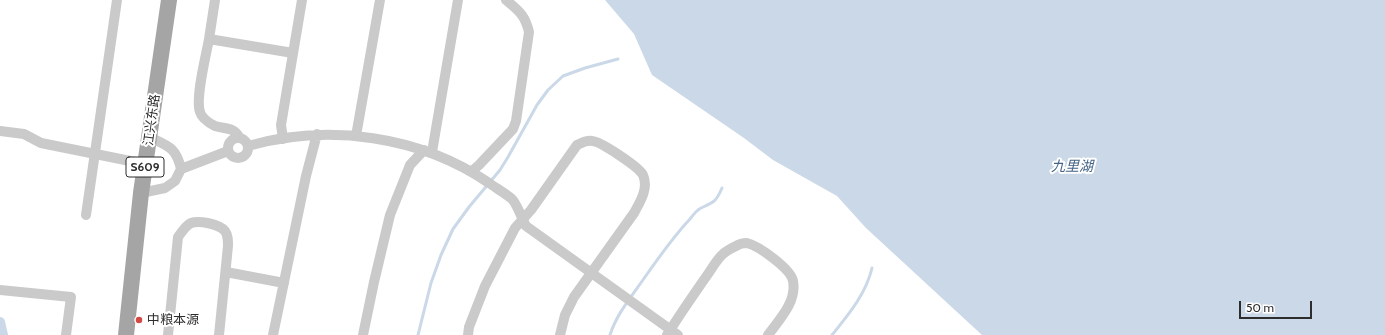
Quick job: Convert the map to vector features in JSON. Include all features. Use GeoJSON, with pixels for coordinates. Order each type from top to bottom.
{"type":"FeatureCollection","features":[{"type":"Feature","properties":{"kind":"main road","name":"江兴东路"},"geometry":{"type":"LineString","coordinates":[[126,335],[145,164],[170,0]]}},
{"type":"Feature","properties":{"kind":"street"},"geometry":{"type":"LineString","coordinates":[[86,215],[118,0]]}},
{"type":"Feature","properties":{"kind":"street"},"geometry":{"type":"LineString","coordinates":[[215,0],[198,100],[200,113],[210,124],[228,128],[236,132],[239,137],[245,140],[248,146],[247,152],[242,157],[235,157],[228,151],[228,147],[230,141],[239,137]]}},
{"type":"Feature","properties":{"kind":"street"},"geometry":{"type":"LineString","coordinates":[[283,139],[281,125],[302,0]]}},
{"type":"Feature","properties":{"kind":"street"},"geometry":{"type":"LineString","coordinates":[[356,136],[380,0]]}},
{"type":"Feature","properties":{"kind":"street"},"geometry":{"type":"LineString","coordinates":[[363,335],[390,215],[410,165],[428,151],[458,0]]}},
{"type":"Feature","properties":{"kind":"street"},"geometry":{"type":"LineString","coordinates":[[472,171],[513,129],[516,122],[529,32],[527,21],[522,14],[506,0]]}},
{"type":"Feature","properties":{"kind":"street"},"geometry":{"type":"LineString","coordinates":[[209,39],[293,53]]}},
{"type":"Feature","properties":{"kind":"street"},"geometry":{"type":"LineString","coordinates":[[0,131],[24,134],[41,143],[145,164]]}},
{"type":"Feature","properties":{"kind":"street"},"geometry":{"type":"LineString","coordinates":[[273,335],[306,176],[317,134]]}},
{"type":"Feature","properties":{"kind":"street"},"geometry":{"type":"LineString","coordinates":[[248,146],[261,142],[317,134],[374,137],[428,151],[472,171],[513,200],[526,226],[672,333],[688,301],[723,254],[736,246],[745,243],[754,245],[780,263],[790,273],[793,281],[793,292],[790,303],[781,319],[768,335]]}},
{"type":"Feature","properties":{"kind":"street"},"geometry":{"type":"LineString","coordinates":[[149,137],[172,148],[179,159],[182,168]]}},
{"type":"Feature","properties":{"kind":"street"},"geometry":{"type":"LineString","coordinates":[[468,335],[469,327],[485,286],[515,228],[531,210],[577,145],[593,140],[636,166],[643,174],[645,186],[642,199],[634,213],[574,296],[565,315],[560,335]]}},
{"type":"Feature","properties":{"kind":"street"},"geometry":{"type":"LineString","coordinates":[[142,194],[165,188],[175,180],[182,168],[228,151]]}},
{"type":"Feature","properties":{"kind":"street"},"geometry":{"type":"LineString","coordinates":[[168,335],[178,237],[183,229],[191,223],[200,222],[216,225],[224,229],[228,235],[226,272],[219,335]]}},
{"type":"Feature","properties":{"kind":"street"},"geometry":{"type":"LineString","coordinates":[[226,272],[284,283]]}},
{"type":"Feature","properties":{"kind":"street"},"geometry":{"type":"LineString","coordinates":[[5,290],[71,297],[66,335]]}},
{"type":"Feature","properties":{"kind":"water","name":"九里湖"},"geometry":{"type":"Polygon","coordinates":[[[605,0],[1385,0],[1385,335],[982,335],[866,228],[837,196],[773,160],[744,138],[652,75],[634,34],[605,0]]]}},
{"type":"Feature","properties":{"kind":"waterway"},"geometry":{"type":"LineString","coordinates":[[418,335],[431,283],[441,255],[453,229],[500,170],[537,105],[548,90],[563,76],[618,59]]}},
{"type":"Feature","properties":{"kind":"waterway"},"geometry":{"type":"LineString","coordinates":[[610,335],[625,305],[666,247],[697,211],[712,203],[716,199],[722,188]]}},
{"type":"Feature","properties":{"kind":"waterway"},"geometry":{"type":"LineString","coordinates":[[832,335],[861,295],[872,268]]}},
{"type":"Feature","properties":{"kind":"waterway"},"geometry":{"type":"LineString","coordinates":[[0,322],[3,335]]}},
{"type":"Feature","properties":{"kind":"place","name":"中粮本源"},"geometry":{"type":"Point","coordinates":[139,320]}}]}
